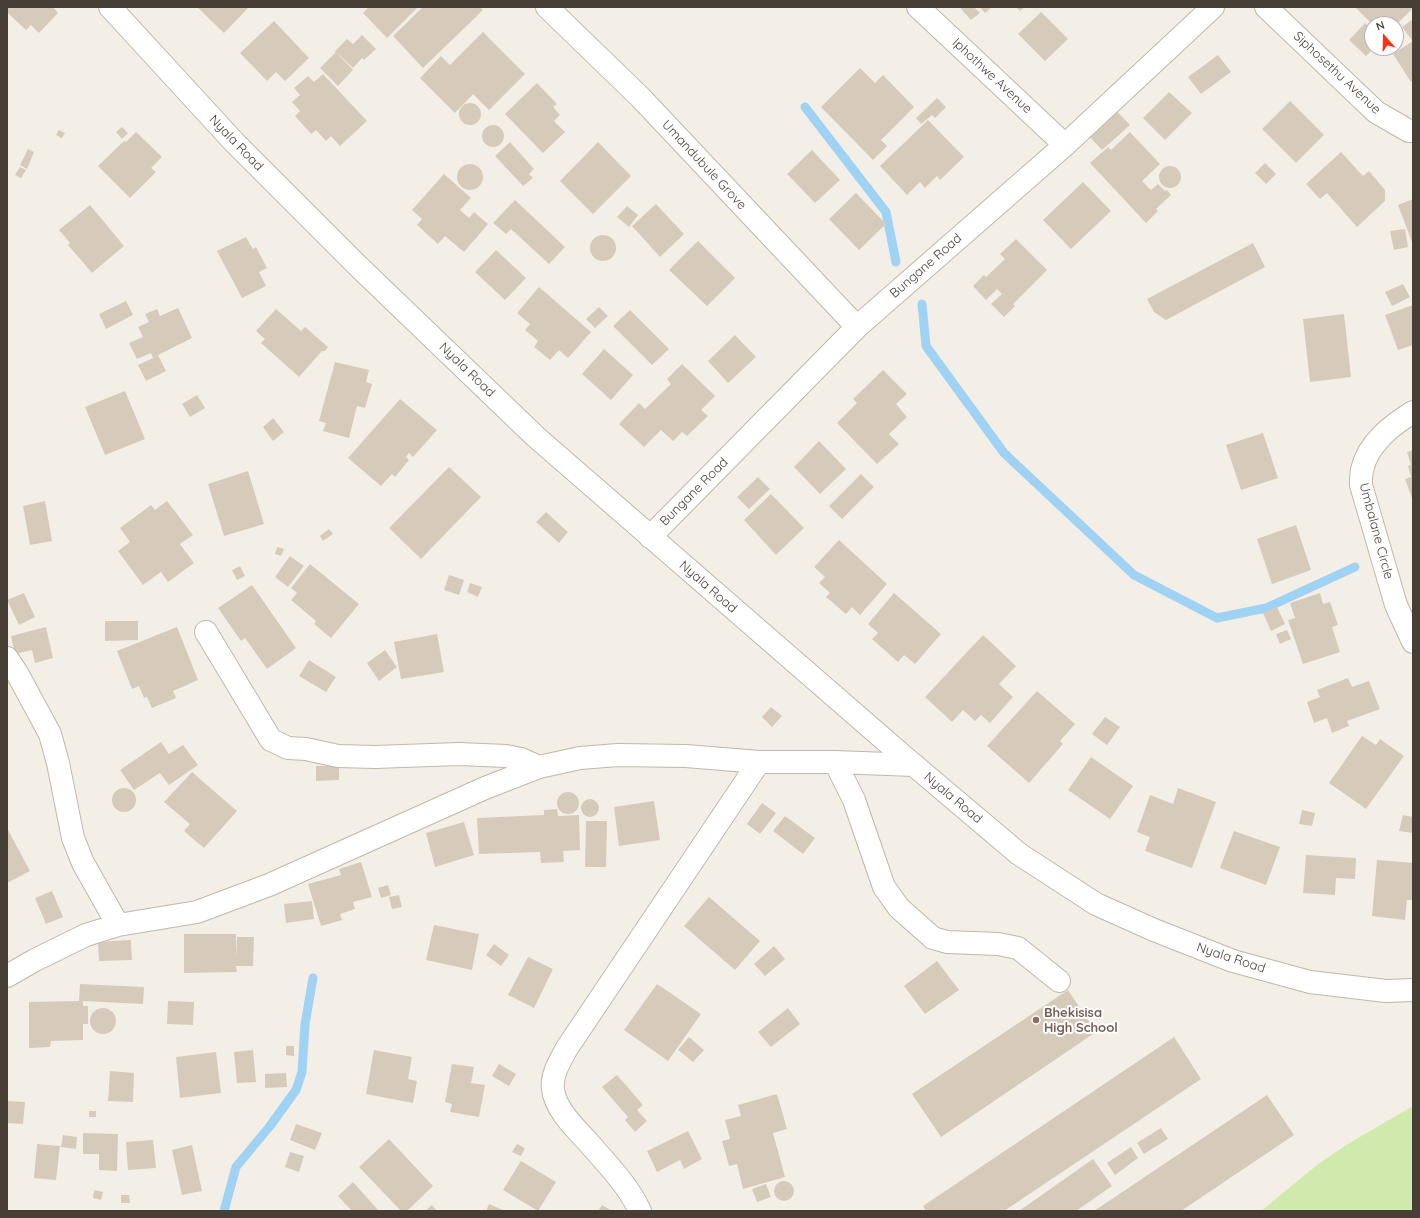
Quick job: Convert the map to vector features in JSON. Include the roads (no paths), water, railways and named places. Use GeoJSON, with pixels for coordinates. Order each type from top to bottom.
{"type":"FeatureCollection","features":[{"type":"Feature","properties":{"kind":"street","name":"Nyala Road"},"geometry":{"type":"LineString","coordinates":[[110,7],[234,142],[359,267],[536,437],[914,765],[1019,854],[1103,908],[1233,961],[1310,982],[1386,991],[1413,990]]}},
{"type":"Feature","properties":{"kind":"street","name":"Umandubule Grove"},"geometry":{"type":"LineString","coordinates":[[547,7],[640,97],[857,327]]}},
{"type":"Feature","properties":{"kind":"street","name":"Iphothwe Avenue"},"geometry":{"type":"LineString","coordinates":[[918,7],[1065,145]]}},
{"type":"Feature","properties":{"kind":"street","name":"Bungane Road"},"geometry":{"type":"LineString","coordinates":[[650,536],[857,327],[1065,145],[1213,7]]}},
{"type":"Feature","properties":{"kind":"street","name":"Siphosethu Avenue"},"geometry":{"type":"LineString","coordinates":[[1266,7],[1376,112],[1413,132]]}},
{"type":"Feature","properties":{"kind":"street","name":"Umbalane Circle"},"geometry":{"type":"LineString","coordinates":[[1413,412],[1395,423],[1380,437],[1370,452],[1362,469],[1361,485],[1396,605],[1413,642]]}},
{"type":"Feature","properties":{"kind":"street"},"geometry":{"type":"LineString","coordinates":[[206,632],[271,740],[288,748],[306,749],[338,756],[353,757],[459,754],[506,756],[521,759],[539,767]]}},
{"type":"Feature","properties":{"kind":"street"},"geometry":{"type":"LineString","coordinates":[[7,658],[17,673],[50,734],[58,763],[72,838],[90,876],[118,925]]}},
{"type":"Feature","properties":{"kind":"street"},"geometry":{"type":"LineString","coordinates":[[7,976],[35,960],[86,935],[118,925],[196,912],[269,885],[485,788],[539,767],[580,758],[618,755],[686,756],[759,762],[835,762],[914,765]]}},
{"type":"Feature","properties":{"kind":"street"},"geometry":{"type":"LineString","coordinates":[[640,1211],[636,1201],[612,1170],[565,1115],[558,1104],[553,1089],[556,1070],[566,1048],[759,762]]}},
{"type":"Feature","properties":{"kind":"street"},"geometry":{"type":"LineString","coordinates":[[835,762],[854,800],[884,887],[899,908],[933,938],[947,942],[998,944],[1018,948],[1060,981]]}},
{"type":"Feature","properties":{"kind":"waterway"},"geometry":{"type":"LineString","coordinates":[[805,107],[886,212],[896,262]]}},
{"type":"Feature","properties":{"kind":"waterway"},"geometry":{"type":"LineString","coordinates":[[922,304],[926,346],[1004,453],[1134,575],[1217,618],[1266,608],[1355,567]]}},
{"type":"Feature","properties":{"kind":"waterway"},"geometry":{"type":"LineString","coordinates":[[224,1211],[236,1167],[270,1126],[296,1090],[302,1072],[305,1024],[313,978]]}},
{"type":"Feature","properties":{"kind":"place","name":"Bhekisisa High School"},"geometry":{"type":"Point","coordinates":[1036,1020]}}]}
